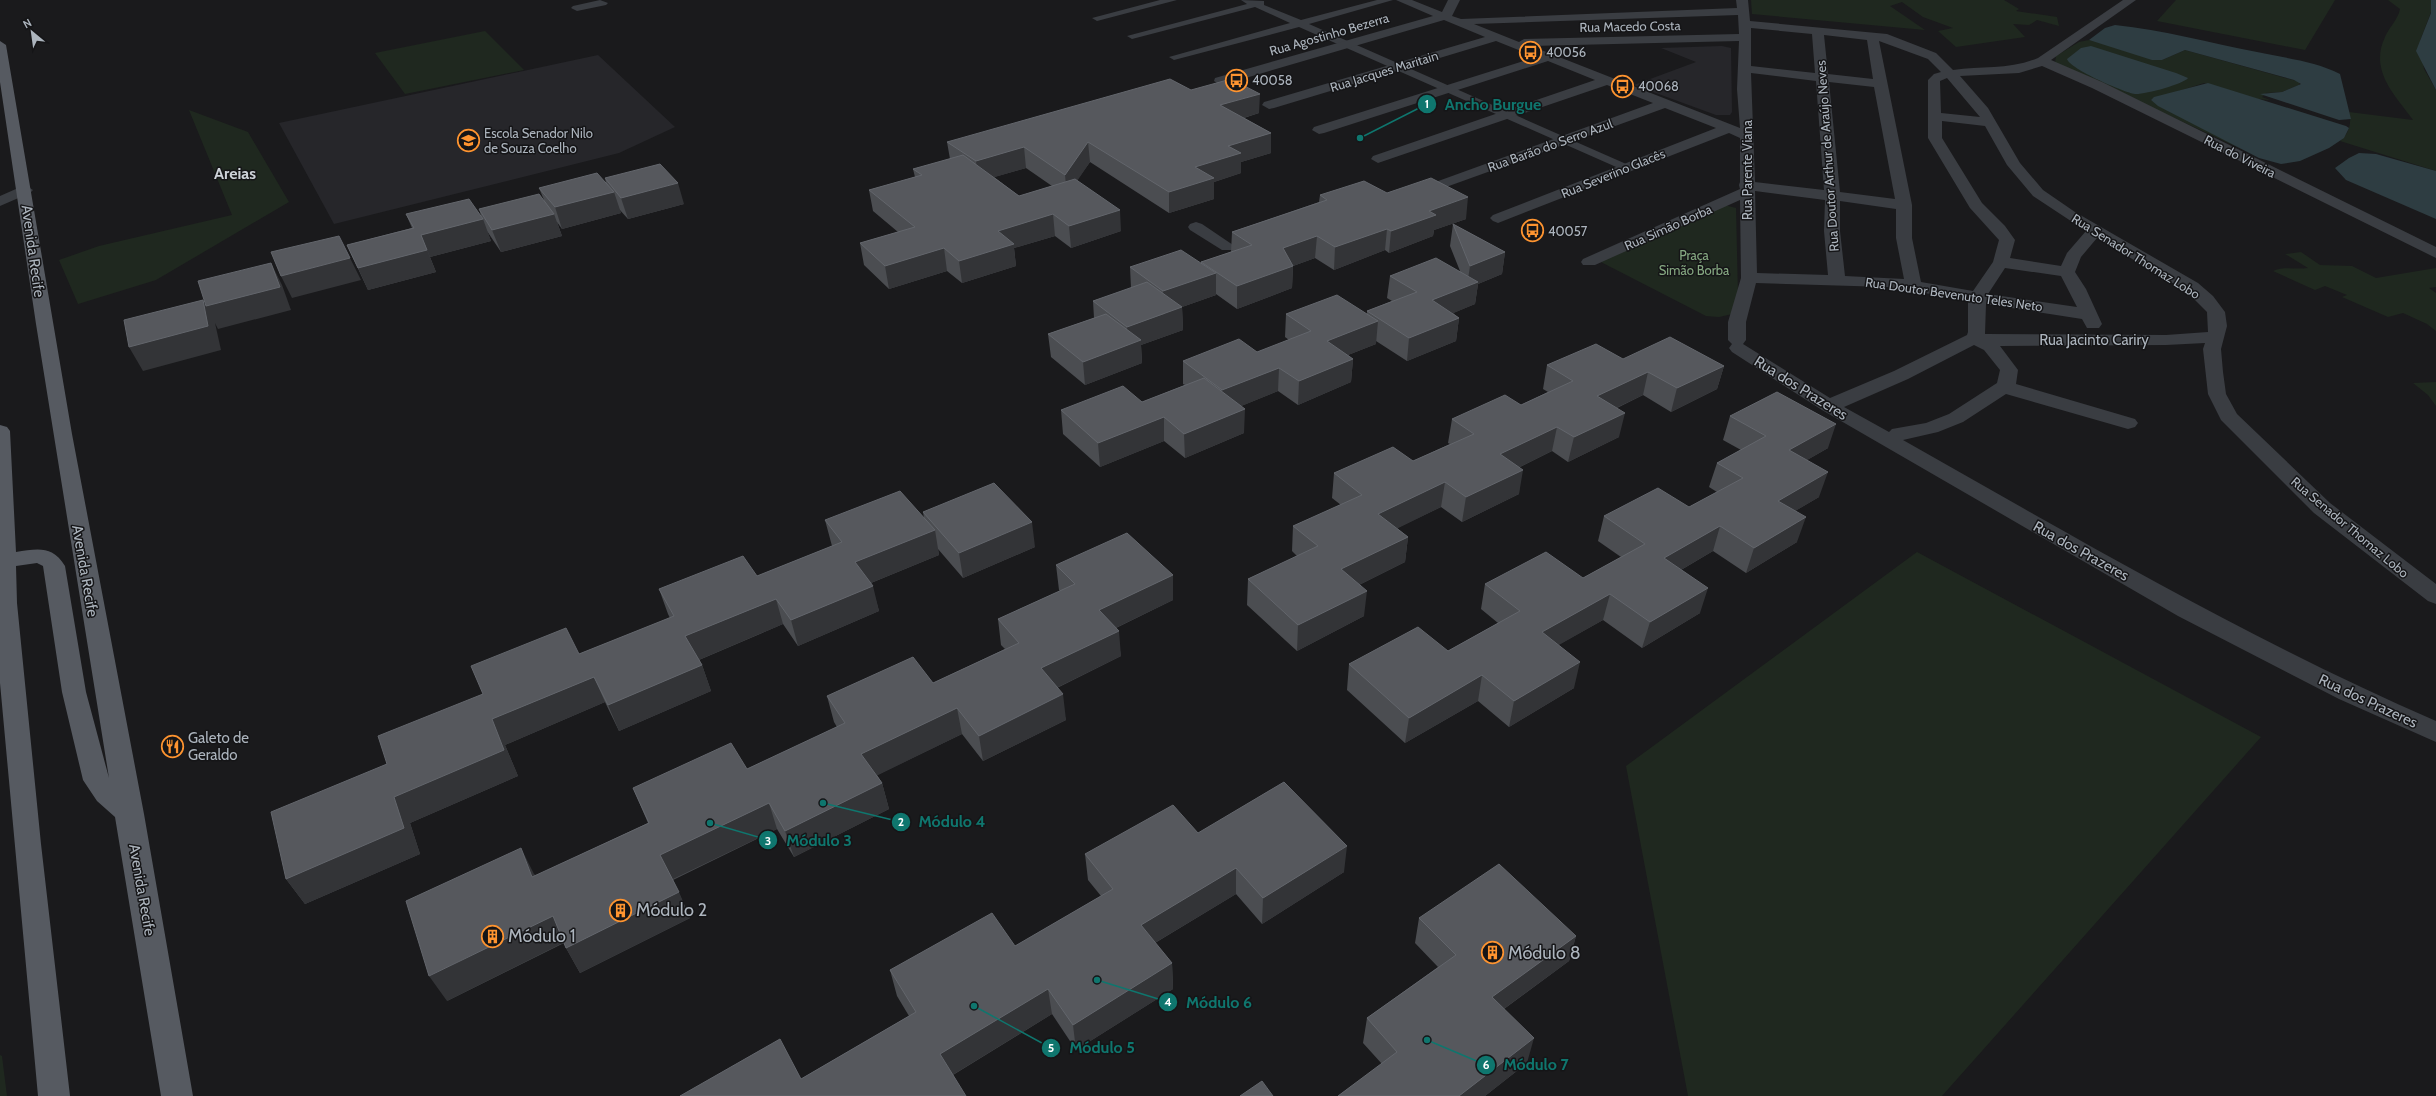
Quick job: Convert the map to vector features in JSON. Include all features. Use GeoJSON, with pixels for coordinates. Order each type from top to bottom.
{"type":"FeatureCollection","features":[{"type":"Feature","properties":{"kind":"main road","name":"Avenida Recife"},"geometry":{"type":"LineString","coordinates":[[0,45],[25,190],[27,212],[69,479],[130,814],[177,1096]]}},
{"type":"Feature","properties":{"kind":"main road"},"geometry":{"type":"LineString","coordinates":[[0,431],[6,560],[6,618],[27,844],[54,1096]]}},
{"type":"Feature","properties":{"kind":"main road"},"geometry":{"type":"LineString","coordinates":[[6,560],[39,556],[50,560],[54,566],[74,692],[96,780],[106,794],[130,814]]}},
{"type":"Feature","properties":{"kind":"street"},"geometry":{"type":"LineString","coordinates":[[1097,18],[1172,0]]}},
{"type":"Feature","properties":{"kind":"street"},"geometry":{"type":"LineString","coordinates":[[1132,36],[1251,2],[1273,0]]}},
{"type":"Feature","properties":{"kind":"street"},"geometry":{"type":"LineString","coordinates":[[1174,57],[1388,0]]}},
{"type":"Feature","properties":{"kind":"street"},"geometry":{"type":"LineString","coordinates":[[1402,0],[1515,43],[1746,135]]}},
{"type":"Feature","properties":{"kind":"street"},"geometry":{"type":"LineString","coordinates":[[1446,16],[1454,0]]}},
{"type":"Feature","properties":{"kind":"street"},"geometry":{"type":"LineString","coordinates":[[1829,406],[1901,375],[1974,338],[1977,332],[1977,297],[2001,262],[2002,253],[2007,245],[2005,236],[1975,205],[1965,185],[1935,138],[1934,80],[1936,77],[1950,74],[2002,71],[2024,68],[2042,61],[2130,0]]}},
{"type":"Feature","properties":{"kind":"street"},"geometry":{"type":"LineString","coordinates":[[1251,2],[1450,88],[1627,167]]}},
{"type":"Feature","properties":{"kind":"street"},"geometry":{"type":"LineString","coordinates":[[577,8],[602,3]]}},
{"type":"Feature","properties":{"kind":"street","name":"Rua Agostinho Bezerra"},"geometry":{"type":"LineString","coordinates":[[1220,81],[1446,16]]}},
{"type":"Feature","properties":{"kind":"street"},"geometry":{"type":"LineString","coordinates":[[1458,21],[1744,18]]}},
{"type":"Feature","properties":{"kind":"street","name":"Rua Senador Thomaz Lobo"},"geometry":{"type":"LineString","coordinates":[[1744,18],[1818,31],[1887,38],[1918,49],[1932,56],[1983,111],[2026,181],[2051,202],[2095,230],[2192,287],[2207,300],[2216,312],[2218,326],[2212,349],[2217,394],[2228,416],[2247,437],[2322,508],[2436,596]]}},
{"type":"Feature","properties":{"kind":"street","name":"Rua Macedo Costa"},"geometry":{"type":"LineString","coordinates":[[1515,43],[1744,18]]}},
{"type":"Feature","properties":{"kind":"street","name":"Rua Parente Viana"},"geometry":{"type":"LineString","coordinates":[[1738,344],[1737,322],[1749,278],[1744,18]]}},
{"type":"Feature","properties":{"kind":"street","name":"Rua Doutor Arthur de Araújo Neves"},"geometry":{"type":"LineString","coordinates":[[1818,31],[1833,196],[1832,232],[1837,280]]}},
{"type":"Feature","properties":{"kind":"street"},"geometry":{"type":"LineString","coordinates":[[1872,36],[1904,205],[1904,238],[1914,286]]}},
{"type":"Feature","properties":{"kind":"street","name":"Rua Jacques Maritain"},"geometry":{"type":"LineString","coordinates":[[1270,105],[1498,37]]}},
{"type":"Feature","properties":{"kind":"street"},"geometry":{"type":"LineString","coordinates":[[1319,130],[1549,57]]}},
{"type":"Feature","properties":{"kind":"street","name":"Rua do Viveira"},"geometry":{"type":"LineString","coordinates":[[2042,61],[2097,85],[2436,253]]}},
{"type":"Feature","properties":{"kind":"street"},"geometry":{"type":"LineString","coordinates":[[1745,69],[1880,84]]}},
{"type":"Feature","properties":{"kind":"street"},"geometry":{"type":"LineString","coordinates":[[1378,159],[1608,80]]}},
{"type":"Feature","properties":{"kind":"street","name":"Rua Barão do Serro Azul"},"geometry":{"type":"LineString","coordinates":[[1435,187],[1665,103]]}},
{"type":"Feature","properties":{"kind":"street"},"geometry":{"type":"LineString","coordinates":[[1934,116],[1989,122]]}},
{"type":"Feature","properties":{"kind":"street","name":"Rua Severino Glacês"},"geometry":{"type":"LineString","coordinates":[[1498,218],[1729,128]]}},
{"type":"Feature","properties":{"kind":"street"},"geometry":{"type":"LineString","coordinates":[[1747,189],[1833,196],[1904,205]]}},
{"type":"Feature","properties":{"kind":"street","name":"Rua Simão Borba"},"geometry":{"type":"LineString","coordinates":[[1589,262],[1747,189]]}},
{"type":"Feature","properties":{"kind":"street"},"geometry":{"type":"LineString","coordinates":[[0,200],[19,194],[25,190]]}},
{"type":"Feature","properties":{"kind":"street"},"geometry":{"type":"LineString","coordinates":[[1196,227],[1228,247]]}},
{"type":"Feature","properties":{"kind":"street"},"geometry":{"type":"LineString","coordinates":[[2067,272],[2073,256],[2095,230]]}},
{"type":"Feature","properties":{"kind":"street"},"geometry":{"type":"LineString","coordinates":[[2001,262],[2067,272],[2078,289],[2087,314],[2103,340]]}},
{"type":"Feature","properties":{"kind":"street","name":"Rua Doutor Bevenuto Teles Neto"},"geometry":{"type":"LineString","coordinates":[[1749,278],[1866,280],[1914,286],[2087,314]]}},
{"type":"Feature","properties":{"kind":"street","name":"Rua Jacinto Cariry"},"geometry":{"type":"LineString","coordinates":[[1974,338],[1995,341],[2166,340],[2215,337]]}},
{"type":"Feature","properties":{"kind":"street"},"geometry":{"type":"LineString","coordinates":[[1891,442],[1899,433],[1941,426],[1960,417],[2004,387],[2009,370],[1990,346],[1974,338]]}},
{"type":"Feature","properties":{"kind":"street","name":"Rua dos Prazeres"},"geometry":{"type":"LineString","coordinates":[[1738,344],[1829,406],[2186,610],[2348,693],[2436,732]]}},
{"type":"Feature","properties":{"kind":"street"},"geometry":{"type":"LineString","coordinates":[[2004,387],[2128,423]]}},
{"type":"Feature","properties":{"kind":"shaded area"},"geometry":{"type":"Polygon","coordinates":[[[2431,0],[2436,0],[2436,90],[2416,51],[2431,13],[2431,0]]]}},
{"type":"Feature","properties":{"kind":"shaded area"},"geometry":{"type":"Polygon","coordinates":[[[2115,25],[2186,37],[2299,60],[2320,66],[2340,74],[2351,119],[2339,120],[2260,94],[2282,92],[2301,84],[2294,80],[2185,50],[2162,60],[2152,60],[2089,40],[2105,28],[2115,25]]]}},
{"type":"Feature","properties":{"kind":"shaded area"},"geometry":{"type":"Polygon","coordinates":[[[1722,46],[1731,48],[1732,112],[1730,115],[1716,115],[1634,85],[1696,62],[1661,48],[1722,46]]]}},
{"type":"Feature","properties":{"kind":"shaded area"},"geometry":{"type":"Polygon","coordinates":[[[2091,46],[2188,78],[2172,86],[2135,94],[2109,85],[2087,74],[2070,63],[2067,59],[2081,48],[2091,46]]]}},
{"type":"Feature","properties":{"kind":"shaded area","name":"Escola Senador Nilo de Souza Coelho"},"geometry":{"type":"Polygon","coordinates":[[[598,55],[675,127],[619,153],[334,224],[279,123],[598,55]]]}},
{"type":"Feature","properties":{"kind":"shaded area"},"geometry":{"type":"Polygon","coordinates":[[[2208,83],[2349,128],[2344,138],[2329,148],[2300,161],[2281,164],[2259,158],[2158,106],[2151,100],[2154,97],[2208,83]]]}},
{"type":"Feature","properties":{"kind":"shaded area"},"geometry":{"type":"Polygon","coordinates":[[[2359,153],[2376,154],[2436,171],[2436,219],[2346,180],[2335,168],[2359,153]]]}},
{"type":"Feature","properties":{"kind":"green space"},"geometry":{"type":"Polygon","coordinates":[[[1751,0],[2004,0],[2019,9],[2016,11],[2057,17],[2059,26],[2037,20],[2029,25],[2013,24],[2025,37],[1956,47],[1938,31],[1953,28],[1923,17],[1902,2],[1890,6],[1925,30],[1752,14],[1751,0]]]}},
{"type":"Feature","properties":{"kind":"green space"},"geometry":{"type":"Polygon","coordinates":[[[2176,0],[2335,0],[2305,50],[2157,21],[2176,0]]]}},
{"type":"Feature","properties":{"kind":"green space"},"geometry":{"type":"Polygon","coordinates":[[[2388,0],[2431,0],[2431,12],[2420,41],[2424,69],[2436,90],[2436,171],[2340,141],[2348,132],[2350,120],[2349,112],[2413,120],[2392,92],[2382,72],[2380,61],[2381,49],[2385,37],[2400,9],[2388,0]]]}},
{"type":"Feature","properties":{"kind":"green space"},"geometry":{"type":"Polygon","coordinates":[[[485,31],[524,70],[405,94],[375,53],[485,31]]]}},
{"type":"Feature","properties":{"kind":"green space"},"geometry":{"type":"Polygon","coordinates":[[[2089,40],[2162,60],[2185,50],[2300,82],[2299,85],[2282,92],[2266,93],[2262,97],[2270,100],[2257,99],[2204,83],[2151,100],[2248,152],[2055,63],[2056,56],[2079,42],[2089,40]]]}},
{"type":"Feature","properties":{"kind":"green space"},"geometry":{"type":"Polygon","coordinates":[[[189,110],[248,132],[289,202],[156,280],[78,304],[59,260],[99,246],[232,215],[189,110]]]}},
{"type":"Feature","properties":{"kind":"green space","name":"Praça Simão Borba"},"geometry":{"type":"Polygon","coordinates":[[[1724,205],[1736,208],[1738,295],[1732,314],[1719,317],[1706,316],[1597,260],[1724,205]]]}},
{"type":"Feature","properties":{"kind":"green space"},"geometry":{"type":"Polygon","coordinates":[[[2301,252],[2320,265],[2352,266],[2376,278],[2436,268],[2436,287],[2429,288],[2436,293],[2436,331],[2427,324],[2403,313],[2388,317],[2342,297],[2347,295],[2325,286],[2315,290],[2273,271],[2282,269],[2308,268],[2285,254],[2301,252]]]}},
{"type":"Feature","properties":{"kind":"green space"},"geometry":{"type":"Polygon","coordinates":[[[2436,382],[2436,406],[2428,395],[2413,383],[2436,382]]]}},
{"type":"Feature","properties":{"kind":"green space"},"geometry":{"type":"Polygon","coordinates":[[[1917,552],[2261,737],[1942,1096],[1688,1096],[1626,766],[1917,552]]]}},
{"type":"Feature","properties":{"kind":"green space"},"geometry":{"type":"Polygon","coordinates":[[[0,1055],[2,1056],[7,1096],[0,1096],[0,1055]]]}},
{"type":"Feature","properties":{"kind":"building"},"geometry":{"type":"Polygon","coordinates":[[[1170,79],[1191,90],[1231,79],[1260,94],[1220,105],[1271,133],[1228,146],[1241,153],[1195,167],[1214,178],[1169,192],[1088,142],[1065,175],[1024,147],[976,161],[947,142],[1170,79]]]}},
{"type":"Feature","properties":{"kind":"building"},"geometry":{"type":"Polygon","coordinates":[[[963,155],[1019,196],[1075,179],[1120,210],[1069,226],[1053,214],[998,231],[1014,244],[959,261],[944,248],[885,266],[860,243],[915,227],[869,190],[922,175],[913,169],[963,155]]]}},
{"type":"Feature","properties":{"kind":"building"},"geometry":{"type":"Polygon","coordinates":[[[660,164],[678,183],[621,198],[605,178],[660,164]]]}},
{"type":"Feature","properties":{"kind":"building"},"geometry":{"type":"Polygon","coordinates":[[[597,173],[614,192],[555,207],[539,188],[597,173]]]}},
{"type":"Feature","properties":{"kind":"building"},"geometry":{"type":"Polygon","coordinates":[[[1431,178],[1468,197],[1429,211],[1436,215],[1391,231],[1387,229],[1335,247],[1317,236],[1283,248],[1293,266],[1237,286],[1201,262],[1252,245],[1232,232],[1327,200],[1320,195],[1364,181],[1387,193],[1431,178]]]}},
{"type":"Feature","properties":{"kind":"building"},"geometry":{"type":"Polygon","coordinates":[[[539,194],[554,214],[492,230],[479,209],[539,194]]]}},
{"type":"Feature","properties":{"kind":"building"},"geometry":{"type":"Polygon","coordinates":[[[469,199],[483,219],[421,235],[427,250],[358,268],[347,245],[414,228],[406,214],[469,199]]]}},
{"type":"Feature","properties":{"kind":"building"},"geometry":{"type":"Polygon","coordinates":[[[1453,224],[1505,252],[1470,266],[1453,224]]]}},
{"type":"Feature","properties":{"kind":"building"},"geometry":{"type":"Polygon","coordinates":[[[339,236],[350,258],[281,276],[271,252],[339,236]]]}},
{"type":"Feature","properties":{"kind":"building"},"geometry":{"type":"Polygon","coordinates":[[[1181,250],[1216,273],[1163,291],[1130,267],[1181,250]]]}},
{"type":"Feature","properties":{"kind":"building"},"geometry":{"type":"Polygon","coordinates":[[[1436,258],[1478,282],[1432,300],[1459,318],[1409,338],[1367,311],[1417,292],[1390,276],[1436,258]]]}},
{"type":"Feature","properties":{"kind":"building"},"geometry":{"type":"Polygon","coordinates":[[[271,263],[280,287],[206,306],[198,281],[271,263]]]}},
{"type":"Feature","properties":{"kind":"building"},"geometry":{"type":"Polygon","coordinates":[[[1147,282],[1182,307],[1127,327],[1093,301],[1147,282]]]}},
{"type":"Feature","properties":{"kind":"building"},"geometry":{"type":"Polygon","coordinates":[[[1337,295],[1378,321],[1327,341],[1353,359],[1299,381],[1279,368],[1222,390],[1183,361],[1239,339],[1257,352],[1311,331],[1286,314],[1337,295]]]}},
{"type":"Feature","properties":{"kind":"building"},"geometry":{"type":"Polygon","coordinates":[[[203,300],[208,326],[129,347],[124,320],[203,300]]]}},
{"type":"Feature","properties":{"kind":"building"},"geometry":{"type":"Polygon","coordinates":[[[1106,314],[1141,340],[1083,362],[1048,334],[1106,314]]]}},
{"type":"Feature","properties":{"kind":"building"},"geometry":{"type":"Polygon","coordinates":[[[1670,337],[1724,366],[1677,388],[1648,372],[1597,396],[1625,413],[1574,437],[1557,427],[1500,454],[1523,470],[1466,497],[1445,482],[1378,514],[1408,537],[1341,569],[1367,591],[1298,625],[1248,579],[1318,546],[1293,526],[1362,495],[1334,473],[1393,447],[1413,461],[1474,434],[1452,419],[1505,395],[1521,405],[1573,381],[1547,365],[1596,344],[1623,359],[1670,337]]]}},
{"type":"Feature","properties":{"kind":"building"},"geometry":{"type":"Polygon","coordinates":[[[1204,378],[1245,409],[1184,434],[1164,417],[1098,443],[1061,410],[1123,386],[1142,402],[1204,378]]]}},
{"type":"Feature","properties":{"kind":"building"},"geometry":{"type":"Polygon","coordinates":[[[1777,392],[1836,424],[1789,450],[1828,472],[1778,501],[1806,517],[1754,548],[1720,526],[1664,558],[1708,588],[1650,622],[1610,594],[1542,632],[1580,662],[1514,701],[1482,675],[1409,718],[1349,664],[1418,627],[1448,651],[1520,611],[1485,584],[1546,552],[1583,578],[1645,544],[1604,516],[1658,488],[1689,507],[1743,478],[1717,463],[1766,436],[1730,416],[1777,392]]]}},
{"type":"Feature","properties":{"kind":"building"},"geometry":{"type":"Polygon","coordinates":[[[994,483],[1032,522],[959,553],[923,512],[994,483]]]}},
{"type":"Feature","properties":{"kind":"building"},"geometry":{"type":"Polygon","coordinates":[[[900,491],[935,530],[855,562],[873,586],[791,620],[776,599],[685,636],[702,665],[608,705],[594,677],[492,719],[504,750],[394,797],[404,828],[286,879],[271,812],[387,764],[378,736],[483,694],[471,666],[566,628],[579,654],[674,616],[659,589],[743,556],[757,576],[842,542],[825,520],[900,491]]]}},
{"type":"Feature","properties":{"kind":"building"},"geometry":{"type":"Polygon","coordinates":[[[1127,533],[1173,575],[1099,610],[1119,631],[1041,668],[1063,694],[979,736],[957,708],[861,754],[882,783],[785,831],[769,803],[660,855],[679,892],[566,948],[553,916],[429,976],[406,901],[521,848],[532,877],[649,823],[633,788],[731,743],[747,769],[845,723],[827,696],[913,657],[933,683],[1019,643],[998,619],[1075,584],[1056,565],[1127,533]]]}},
{"type":"Feature","properties":{"kind":"building"},"geometry":{"type":"Polygon","coordinates":[[[1284,782],[1347,846],[1263,898],[1236,868],[1141,925],[1172,963],[1073,1025],[1048,989],[940,1054],[966,1096],[680,1096],[780,1039],[801,1079],[916,1012],[890,970],[992,913],[1015,946],[1113,889],[1085,854],[1173,805],[1198,833],[1284,782]]]}},
{"type":"Feature","properties":{"kind":"building"},"geometry":{"type":"Polygon","coordinates":[[[1499,864],[1576,936],[1492,997],[1534,1038],[1459,1096],[1338,1096],[1397,1052],[1367,1018],[1456,955],[1419,918],[1499,864]]]}},
{"type":"Feature","properties":{"kind":"building"},"geometry":{"type":"Polygon","coordinates":[[[1262,1081],[1273,1096],[1240,1096],[1262,1081]]]}},
{"type":"Feature","properties":{"kind":"place","name":"40056"},"geometry":{"type":"Point","coordinates":[1530,52]}},
{"type":"Feature","properties":{"kind":"place","name":"40058"},"geometry":{"type":"Point","coordinates":[1236,80]}},
{"type":"Feature","properties":{"kind":"place","name":"40068"},"geometry":{"type":"Point","coordinates":[1622,86]}},
{"type":"Feature","properties":{"kind":"place","name":"Ancho Burgue"},"geometry":{"type":"Point","coordinates":[1360,138]}},
{"type":"Feature","properties":{"kind":"place","name":"Escola Senador Nilo de Souza Coelho"},"geometry":{"type":"Point","coordinates":[468,140]}},
{"type":"Feature","properties":{"kind":"place","name":"40057"},"geometry":{"type":"Point","coordinates":[1532,231]}},
{"type":"Feature","properties":{"kind":"place","name":"Galeto de Geraldo"},"geometry":{"type":"Point","coordinates":[172,747]}},
{"type":"Feature","properties":{"kind":"place","name":"Módulo 4"},"geometry":{"type":"Point","coordinates":[823,803]}},
{"type":"Feature","properties":{"kind":"place","name":"Módulo 3"},"geometry":{"type":"Point","coordinates":[710,823]}},
{"type":"Feature","properties":{"kind":"place","name":"Módulo 2"},"geometry":{"type":"Point","coordinates":[620,910]}},
{"type":"Feature","properties":{"kind":"place","name":"Módulo 1"},"geometry":{"type":"Point","coordinates":[493,936]}},
{"type":"Feature","properties":{"kind":"place","name":"Módulo 8"},"geometry":{"type":"Point","coordinates":[1492,953]}},
{"type":"Feature","properties":{"kind":"place","name":"Módulo 6"},"geometry":{"type":"Point","coordinates":[1097,980]}},
{"type":"Feature","properties":{"kind":"place","name":"Módulo 5"},"geometry":{"type":"Point","coordinates":[974,1006]}},
{"type":"Feature","properties":{"kind":"place","name":"Módulo 7"},"geometry":{"type":"Point","coordinates":[1427,1040]}},
{"type":"Feature","properties":{"kind":"district","name":"Areias"},"geometry":{"type":"Point","coordinates":[235,173]}}]}
